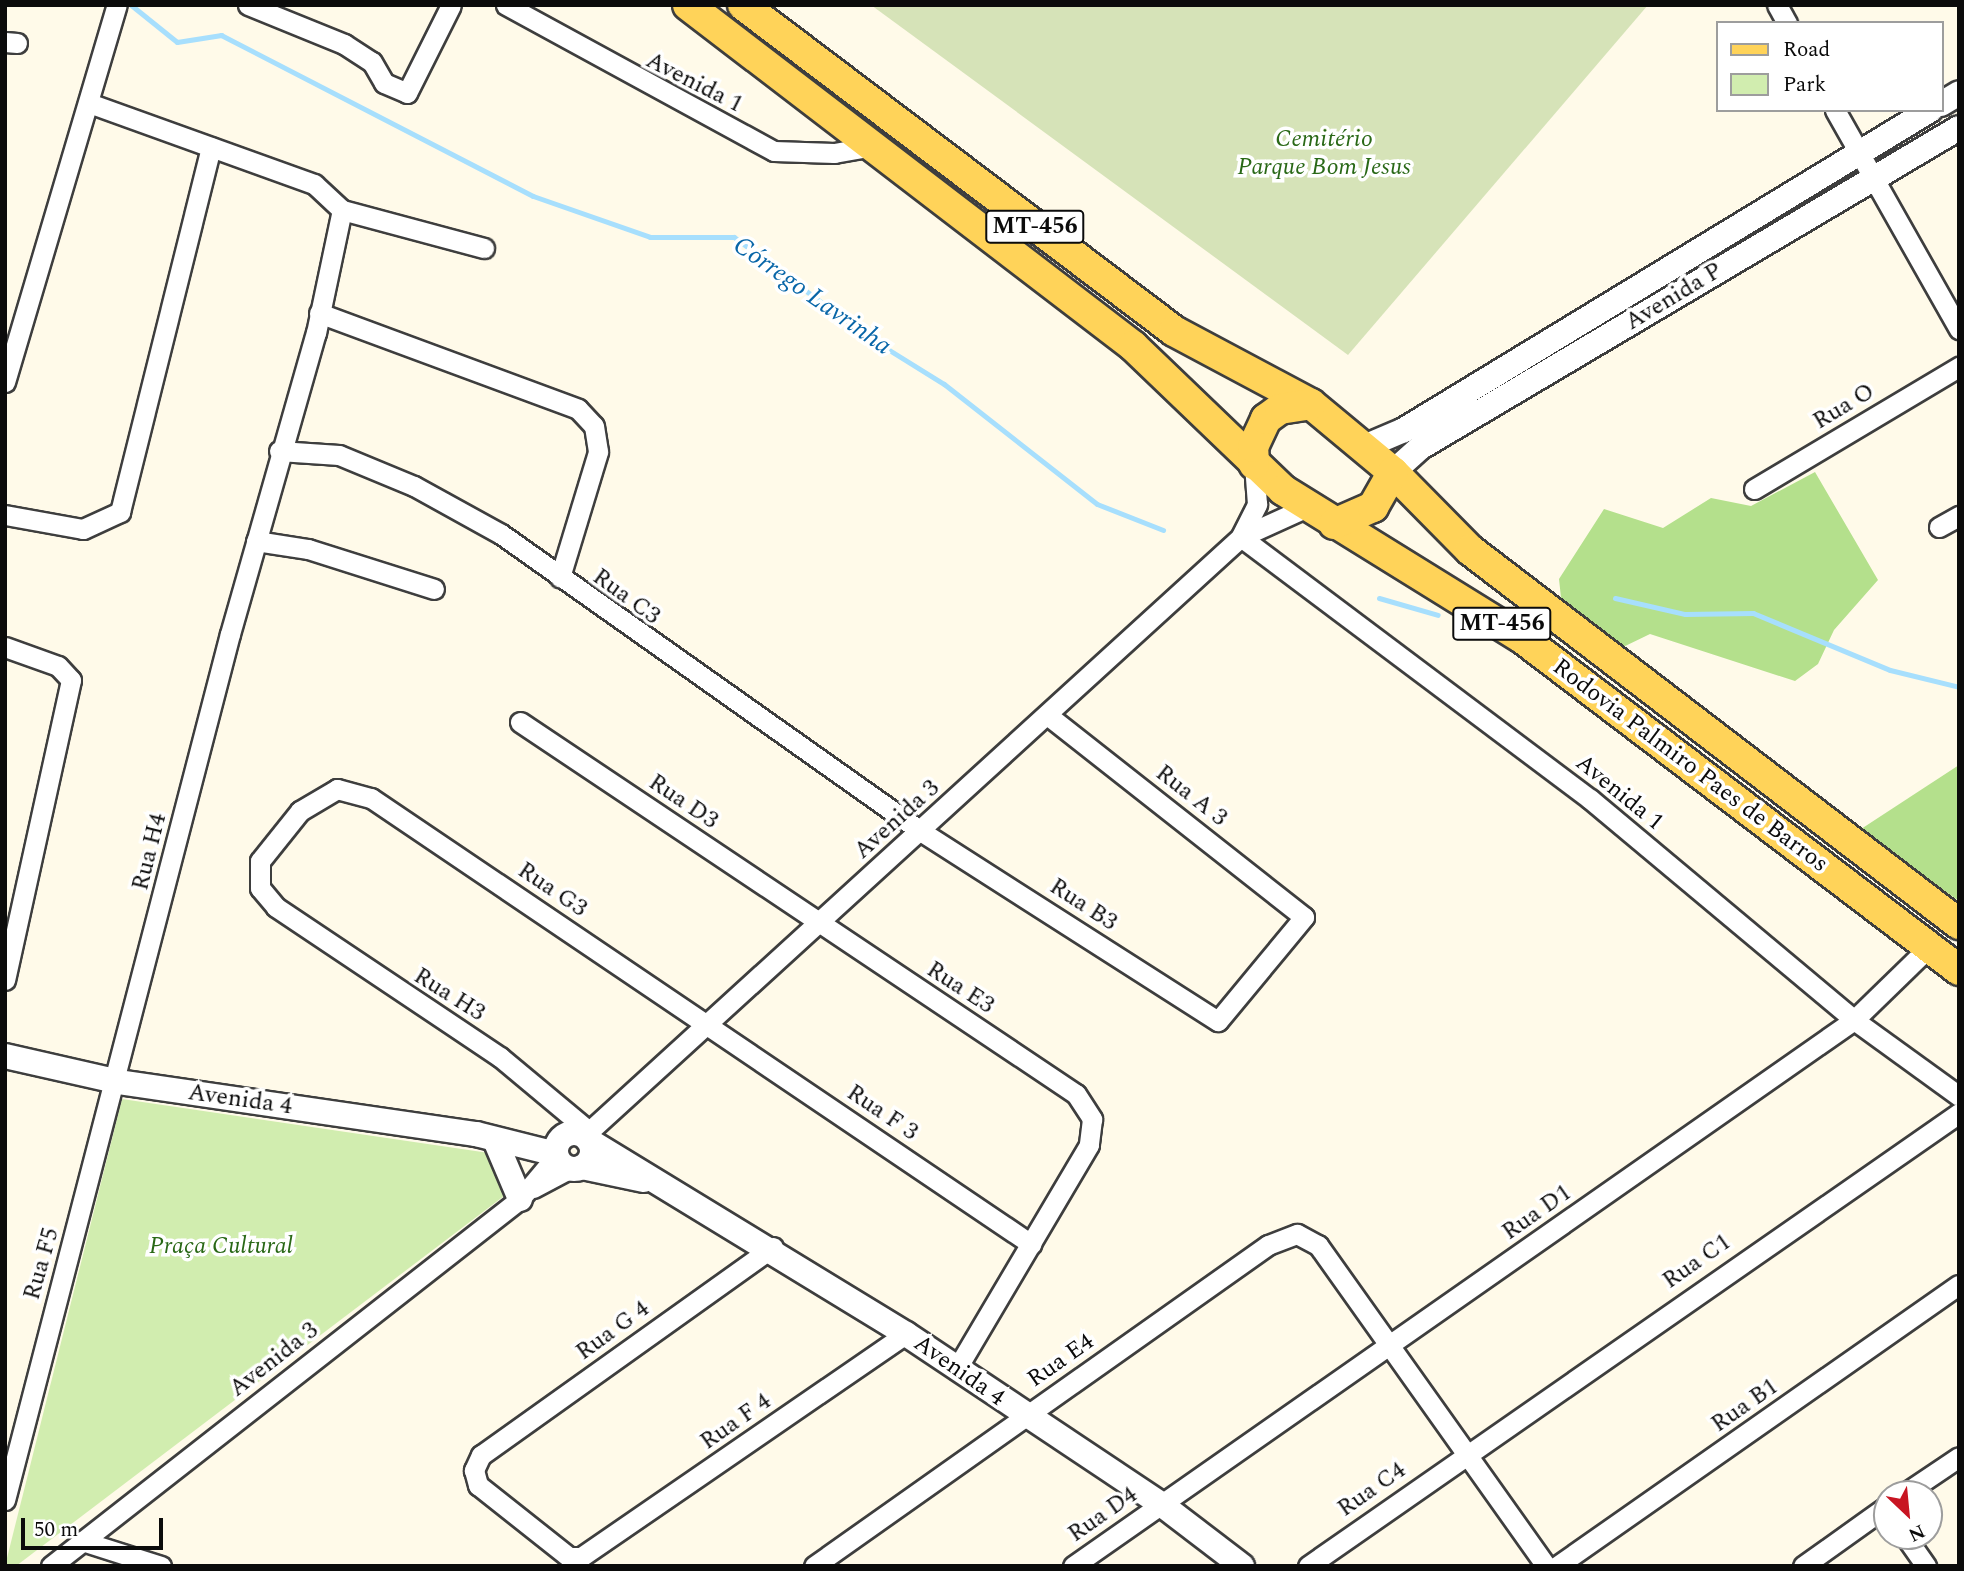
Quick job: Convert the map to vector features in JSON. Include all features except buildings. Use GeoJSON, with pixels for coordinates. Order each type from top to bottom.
{"type":"FeatureCollection","features":[{"type":"Feature","properties":{"kind":"main road","name":"Rodovia Palmiro Paes de Barros"},"geometry":{"type":"LineString","coordinates":[[688,5],[1133,346],[1254,464],[1307,507],[1522,638],[1959,970]]}},
{"type":"Feature","properties":{"kind":"main road","name":"Rodovia Palmiro Paes de Barros"},"geometry":{"type":"LineString","coordinates":[[743,5],[1174,331],[1311,404],[1393,472],[1470,550],[1959,924]]}},
{"type":"Feature","properties":{"kind":"main road"},"geometry":{"type":"LineString","coordinates":[[1254,464],[1255,440],[1266,419],[1280,409],[1311,404]]}},
{"type":"Feature","properties":{"kind":"main road"},"geometry":{"type":"LineString","coordinates":[[1334,524],[1373,507],[1393,472]]}},
{"type":"Feature","properties":{"kind":"street"},"geometry":{"type":"LineString","coordinates":[[248,5],[344,44],[372,62],[384,83],[407,93],[450,5]]}},
{"type":"Feature","properties":{"kind":"street","name":"Avenida 1"},"geometry":{"type":"LineString","coordinates":[[506,5],[774,151],[834,153],[873,146]]}},
{"type":"Feature","properties":{"kind":"street"},"geometry":{"type":"LineString","coordinates":[[1777,5],[1786,21]]}},
{"type":"Feature","properties":{"kind":"street"},"geometry":{"type":"LineString","coordinates":[[5,382],[116,7]]}},
{"type":"Feature","properties":{"kind":"street"},"geometry":{"type":"LineString","coordinates":[[1943,103],[1959,93]]}},
{"type":"Feature","properties":{"kind":"street"},"geometry":{"type":"LineString","coordinates":[[89,103],[314,184],[342,210],[484,248]]}},
{"type":"Feature","properties":{"kind":"street"},"geometry":{"type":"LineString","coordinates":[[1836,112],[1959,329]]}},
{"type":"Feature","properties":{"kind":"street","name":"Avenida P"},"geometry":{"type":"LineString","coordinates":[[1364,447],[1405,430],[1927,112]]}},
{"type":"Feature","properties":{"kind":"street","name":"Avenida P"},"geometry":{"type":"LineString","coordinates":[[1393,472],[1421,447],[1959,128]]}},
{"type":"Feature","properties":{"kind":"street"},"geometry":{"type":"LineString","coordinates":[[5,515],[83,529],[120,512],[211,147]]}},
{"type":"Feature","properties":{"kind":"street","name":"Rua H4"},"geometry":{"type":"LineString","coordinates":[[119,1082],[230,634],[319,313],[342,210]]}},
{"type":"Feature","properties":{"kind":"street"},"geometry":{"type":"LineString","coordinates":[[319,313],[578,409],[594,426],[598,452],[560,577]]}},
{"type":"Feature","properties":{"kind":"street","name":"Rua O"},"geometry":{"type":"LineString","coordinates":[[1754,489],[1959,367]]}},
{"type":"Feature","properties":{"kind":"street","name":"Rua C3"},"geometry":{"type":"LineString","coordinates":[[279,451],[339,455],[414,486],[501,534],[922,832]]}},
{"type":"Feature","properties":{"kind":"street"},"geometry":{"type":"LineString","coordinates":[[1241,537],[1257,505],[1254,464]]}},
{"type":"Feature","properties":{"kind":"street"},"geometry":{"type":"LineString","coordinates":[[1241,537],[1307,507]]}},
{"type":"Feature","properties":{"kind":"street"},"geometry":{"type":"LineString","coordinates":[[1939,527],[1959,516]]}},
{"type":"Feature","properties":{"kind":"street","name":"Avenida 1"},"geometry":{"type":"LineString","coordinates":[[1241,537],[1590,799],[1854,1020],[1959,1096]]}},
{"type":"Feature","properties":{"kind":"street","name":"Avenida 3"},"geometry":{"type":"LineString","coordinates":[[51,1566],[523,1195],[706,1022],[922,832],[1241,537]]}},
{"type":"Feature","properties":{"kind":"street"},"geometry":{"type":"LineString","coordinates":[[256,541],[308,549],[435,589]]}},
{"type":"Feature","properties":{"kind":"street"},"geometry":{"type":"LineString","coordinates":[[5,647],[58,666],[71,680],[71,703],[5,980]]}},
{"type":"Feature","properties":{"kind":"street","name":"Rua A 3"},"geometry":{"type":"LineString","coordinates":[[1047,715],[1304,916],[1218,1021]]}},
{"type":"Feature","properties":{"kind":"street","name":"Rua D3"},"geometry":{"type":"LineString","coordinates":[[520,722],[818,922]]}},
{"type":"Feature","properties":{"kind":"street","name":"Rua G3"},"geometry":{"type":"LineString","coordinates":[[276,907],[260,888],[260,861],[300,811],[337,789],[371,798],[706,1022]]}},
{"type":"Feature","properties":{"kind":"street","name":"Rua B3"},"geometry":{"type":"LineString","coordinates":[[922,832],[1218,1021]]}},
{"type":"Feature","properties":{"kind":"street","name":"Rua H3"},"geometry":{"type":"LineString","coordinates":[[276,907],[500,1057],[574,1149]]}},
{"type":"Feature","properties":{"kind":"street","name":"Rua E3"},"geometry":{"type":"LineString","coordinates":[[818,922],[1076,1094],[1092,1119],[1089,1145],[1031,1244]]}},
{"type":"Feature","properties":{"kind":"street","name":"Rua D1"},"geometry":{"type":"LineString","coordinates":[[1161,1504],[1854,1020],[1929,947]]}},
{"type":"Feature","properties":{"kind":"street","name":"Rua F 3"},"geometry":{"type":"LineString","coordinates":[[706,1022],[1031,1244]]}},
{"type":"Feature","properties":{"kind":"street","name":"Avenida 4"},"geometry":{"type":"LineString","coordinates":[[5,1056],[119,1082],[574,1149],[669,1185],[773,1247],[906,1334],[956,1370],[1161,1504],[1242,1566]]}},
{"type":"Feature","properties":{"kind":"street","name":"Rua F5"},"geometry":{"type":"LineString","coordinates":[[5,1500],[119,1082]]}},
{"type":"Feature","properties":{"kind":"street","name":"Rua C1"},"geometry":{"type":"LineString","coordinates":[[1465,1455],[1959,1113]]}},
{"type":"Feature","properties":{"kind":"street"},"geometry":{"type":"LineString","coordinates":[[486,1137],[523,1195]]}},
{"type":"Feature","properties":{"kind":"street","name":"Rua E4"},"geometry":{"type":"LineString","coordinates":[[814,1566],[1268,1245],[1297,1234],[1318,1245],[1387,1346],[1546,1566]]}},
{"type":"Feature","properties":{"kind":"street"},"geometry":{"type":"LineString","coordinates":[[956,1370],[1031,1244]]}},
{"type":"Feature","properties":{"kind":"street","name":"Rua G 4"},"geometry":{"type":"LineString","coordinates":[[593,1551],[569,1557],[478,1485],[474,1470],[481,1455],[773,1247]]}},
{"type":"Feature","properties":{"kind":"street","name":"Rua B1"},"geometry":{"type":"LineString","coordinates":[[1558,1566],[1959,1285]]}},
{"type":"Feature","properties":{"kind":"street","name":"Rua F 4"},"geometry":{"type":"LineString","coordinates":[[593,1551],[906,1334]]}},
{"type":"Feature","properties":{"kind":"street","name":"Rua C4"},"geometry":{"type":"LineString","coordinates":[[1308,1566],[1465,1455]]}},
{"type":"Feature","properties":{"kind":"street"},"geometry":{"type":"LineString","coordinates":[[1925,1480],[1959,1457]]}},
{"type":"Feature","properties":{"kind":"street","name":"Rua D4"},"geometry":{"type":"LineString","coordinates":[[1073,1566],[1161,1504]]}},
{"type":"Feature","properties":{"kind":"street"},"geometry":{"type":"LineString","coordinates":[[1803,1566],[1873,1517]]}},
{"type":"Feature","properties":{"kind":"street"},"geometry":{"type":"LineString","coordinates":[[82,1541],[161,1566]]}},
{"type":"Feature","properties":{"kind":"street"},"geometry":{"type":"LineString","coordinates":[[1915,1550],[1926,1566]]}},
{"type":"Feature","properties":{"kind":"green space","name":"Cemitério Parque Bom Jesus"},"geometry":{"type":"Polygon","coordinates":[[[871,5],[1648,5],[1348,355],[871,5]]]}},
{"type":"Feature","properties":{"kind":"green space"},"geometry":{"type":"Polygon","coordinates":[[[1815,472],[1878,580],[1834,630],[1818,664],[1795,681],[1650,634],[1619,649],[1562,607],[1559,579],[1604,509],[1663,528],[1711,498],[1751,506],[1815,472]]]}},
{"type":"Feature","properties":{"kind":"green space"},"geometry":{"type":"Polygon","coordinates":[[[1959,765],[1959,901],[1858,831],[1959,765]]]}},
{"type":"Feature","properties":{"kind":"green space","name":"Praça Cultural"},"geometry":{"type":"Polygon","coordinates":[[[122,1099],[489,1153],[508,1193],[16,1566],[5,1566],[122,1099]]]}},
{"type":"Feature","properties":{"kind":"waterway","name":"Córrego Lavrinha"},"geometry":{"type":"LineString","coordinates":[[131,5],[177,42],[221,35],[533,196],[650,237],[734,237],[865,335],[944,384],[1097,504],[1163,530]]}},
{"type":"Feature","properties":{"kind":"waterway","name":"Córrego Lavrinha"},"geometry":{"type":"LineString","coordinates":[[1379,598],[1438,615]]}},
{"type":"Feature","properties":{"kind":"waterway","name":"Córrego Lavrinha"},"geometry":{"type":"LineString","coordinates":[[1615,598],[1685,614],[1753,613],[1890,670],[1959,687]]}}]}
